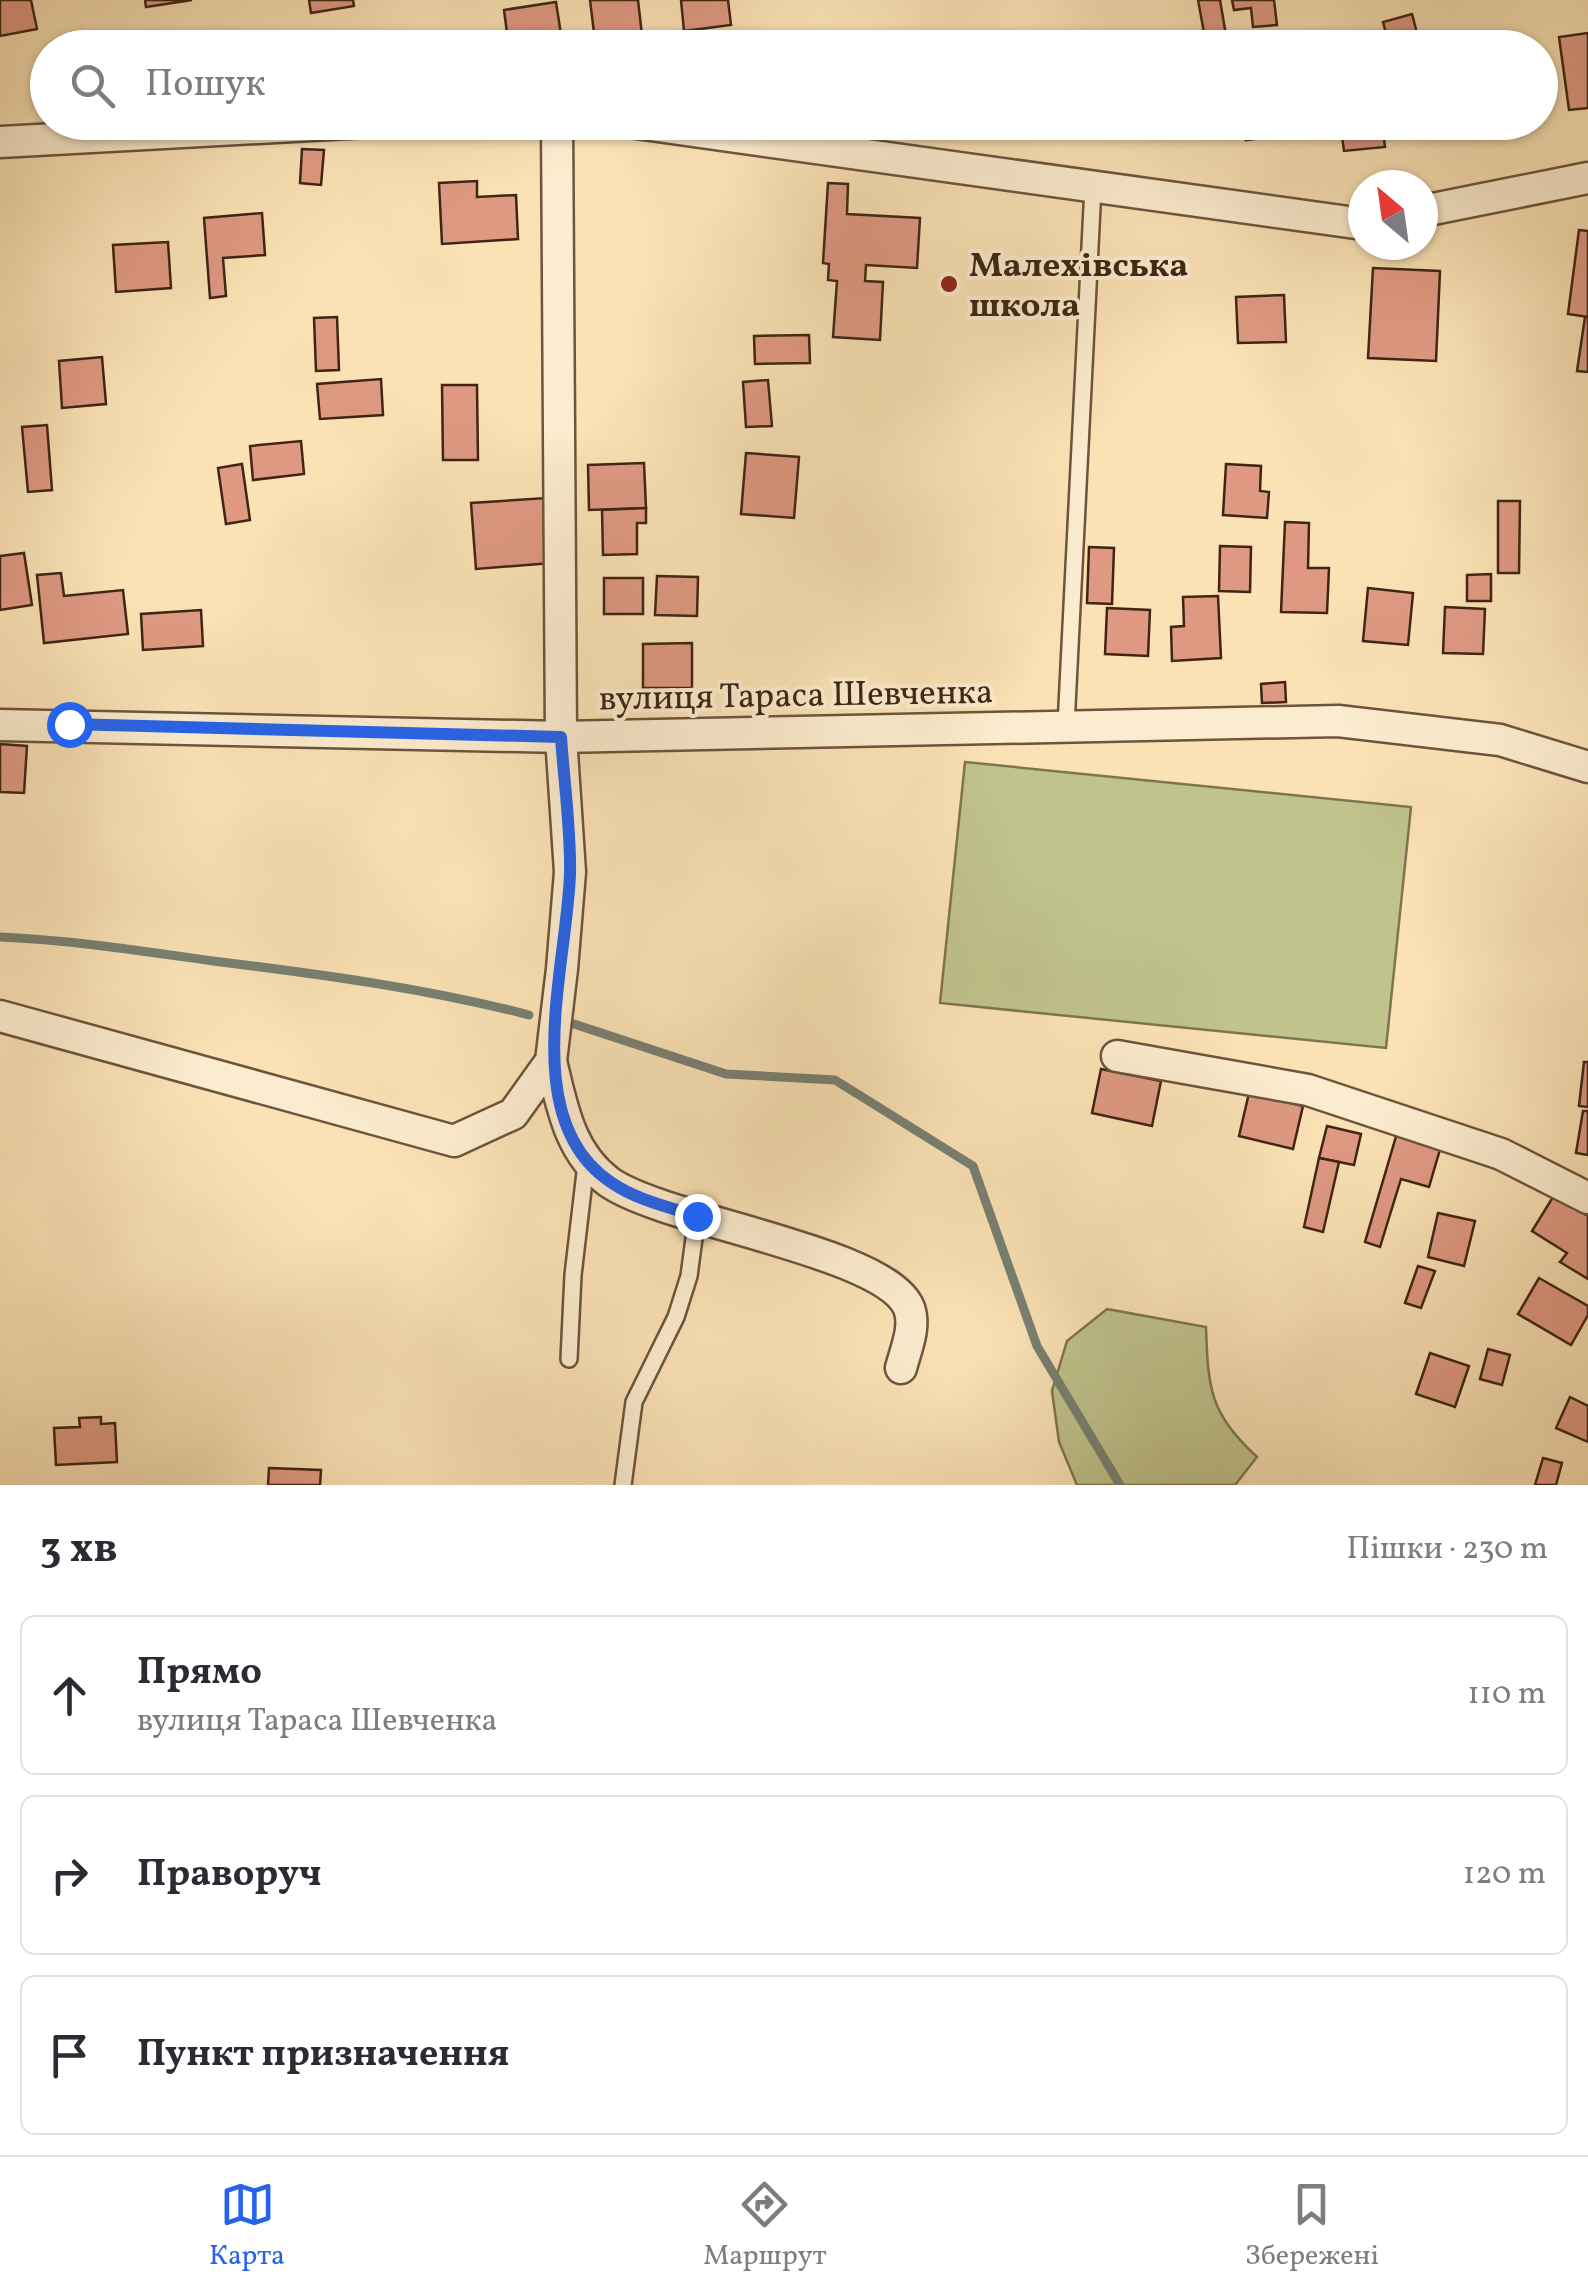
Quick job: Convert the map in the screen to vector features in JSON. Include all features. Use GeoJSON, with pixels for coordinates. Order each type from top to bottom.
{"type":"FeatureCollection","features":[{"type":"Feature","properties":{"kind":"street"},"geometry":{"type":"LineString","coordinates":[[0,142],[37,140]]}},
{"type":"Feature","properties":{"kind":"street"},"geometry":{"type":"LineString","coordinates":[[557,140],[561,737],[570,872],[551,1061],[568,1129],[587,1160],[610,1182],[647,1200],[832,1258],[893,1290],[908,1307],[912,1330],[901,1368]]}},
{"type":"Feature","properties":{"kind":"street"},"geometry":{"type":"LineString","coordinates":[[757,140],[1348,222]]}},
{"type":"Feature","properties":{"kind":"street"},"geometry":{"type":"LineString","coordinates":[[1438,209],[1588,178]]}},
{"type":"Feature","properties":{"kind":"street","name":"вулиця Тараса Шевченка"},"geometry":{"type":"LineString","coordinates":[[0,725],[561,737],[1338,721],[1500,740],[1588,766]]}},
{"type":"Feature","properties":{"kind":"street"},"geometry":{"type":"LineString","coordinates":[[0,1016],[454,1141],[513,1114],[551,1061]]}},
{"type":"Feature","properties":{"kind":"street"},"geometry":{"type":"LineString","coordinates":[[1117,1056],[1308,1090],[1501,1154],[1588,1198]]}},
{"type":"Feature","properties":{"kind":"lane"},"geometry":{"type":"LineString","coordinates":[[1066,726],[1093,187]]}},
{"type":"Feature","properties":{"kind":"lane"},"geometry":{"type":"LineString","coordinates":[[570,1359],[573,1275],[587,1160]]}},
{"type":"Feature","properties":{"kind":"lane"},"geometry":{"type":"LineString","coordinates":[[624,1485],[634,1402],[676,1317],[689,1276],[697,1216]]}},
{"type":"Feature","properties":{"kind":"green space"},"geometry":{"type":"Polygon","coordinates":[[[965,762],[1411,807],[1386,1048],[940,1003],[965,762]]]}},
{"type":"Feature","properties":{"kind":"green space"},"geometry":{"type":"Polygon","coordinates":[[[1107,1309],[1206,1327],[1208,1368],[1215,1399],[1229,1427],[1257,1457],[1235,1485],[1077,1485],[1059,1442],[1052,1391],[1067,1341],[1107,1309]]]}},
{"type":"Feature","properties":{"kind":"building"},"geometry":{"type":"Polygon","coordinates":[[[0,0],[31,0],[37,29],[0,36],[0,0]]]}},
{"type":"Feature","properties":{"kind":"building"},"geometry":{"type":"Polygon","coordinates":[[[145,0],[192,0],[146,7],[145,0]]]}},
{"type":"Feature","properties":{"kind":"building"},"geometry":{"type":"Polygon","coordinates":[[[309,0],[353,0],[354,6],[311,13],[309,0]]]}},
{"type":"Feature","properties":{"kind":"building"},"geometry":{"type":"Polygon","coordinates":[[[590,0],[638,0],[641,30],[594,30],[590,0]]]}},
{"type":"Feature","properties":{"kind":"building"},"geometry":{"type":"Polygon","coordinates":[[[681,0],[728,0],[731,25],[684,30],[681,0]]]}},
{"type":"Feature","properties":{"kind":"building"},"geometry":{"type":"Polygon","coordinates":[[[1198,0],[1220,0],[1225,30],[1204,30],[1198,0]]]}},
{"type":"Feature","properties":{"kind":"building"},"geometry":{"type":"Polygon","coordinates":[[[1232,0],[1274,0],[1277,25],[1253,27],[1251,8],[1234,10],[1232,0]]]}},
{"type":"Feature","properties":{"kind":"building"},"geometry":{"type":"Polygon","coordinates":[[[556,2],[560,30],[507,30],[504,10],[556,2]]]}},
{"type":"Feature","properties":{"kind":"building"},"geometry":{"type":"Polygon","coordinates":[[[1412,14],[1416,30],[1385,30],[1383,22],[1412,14]]]}},
{"type":"Feature","properties":{"kind":"building"},"geometry":{"type":"Polygon","coordinates":[[[1588,33],[1588,108],[1569,110],[1559,37],[1588,33]]]}},
{"type":"Feature","properties":{"kind":"building"},"geometry":{"type":"Polygon","coordinates":[[[1342,140],[1384,140],[1385,147],[1344,151],[1342,140]]]}},
{"type":"Feature","properties":{"kind":"building"},"geometry":{"type":"Polygon","coordinates":[[[302,149],[324,150],[321,185],[300,183],[302,149]]]}},
{"type":"Feature","properties":{"kind":"building"},"geometry":{"type":"Polygon","coordinates":[[[477,181],[477,197],[516,195],[518,239],[442,244],[439,183],[477,181]]]}},
{"type":"Feature","properties":{"kind":"building"},"geometry":{"type":"Polygon","coordinates":[[[828,183],[848,184],[847,214],[920,218],[917,268],[866,265],[865,281],[883,282],[880,340],[833,337],[837,281],[828,280],[829,264],[823,263],[828,183]]]}},
{"type":"Feature","properties":{"kind":"building"},"geometry":{"type":"Polygon","coordinates":[[[262,213],[265,255],[223,258],[226,296],[210,298],[204,218],[262,213]]]}},
{"type":"Feature","properties":{"kind":"building"},"geometry":{"type":"Polygon","coordinates":[[[1579,230],[1588,231],[1588,317],[1568,314],[1579,230]]]}},
{"type":"Feature","properties":{"kind":"building"},"geometry":{"type":"Polygon","coordinates":[[[168,242],[171,288],[116,292],[113,245],[168,242]]]}},
{"type":"Feature","properties":{"kind":"building"},"geometry":{"type":"Polygon","coordinates":[[[1373,268],[1440,271],[1436,361],[1368,358],[1373,268]]]}},
{"type":"Feature","properties":{"kind":"building"},"geometry":{"type":"Polygon","coordinates":[[[1284,295],[1286,342],[1238,343],[1236,297],[1284,295]]]}},
{"type":"Feature","properties":{"kind":"building"},"geometry":{"type":"Polygon","coordinates":[[[337,317],[339,370],[316,371],[314,318],[337,317]]]}},
{"type":"Feature","properties":{"kind":"building"},"geometry":{"type":"Polygon","coordinates":[[[1588,317],[1588,372],[1577,371],[1588,317]]]}},
{"type":"Feature","properties":{"kind":"building"},"geometry":{"type":"Polygon","coordinates":[[[809,335],[810,363],[755,364],[754,336],[809,335]]]}},
{"type":"Feature","properties":{"kind":"building"},"geometry":{"type":"Polygon","coordinates":[[[102,357],[106,404],[62,408],[59,361],[102,357]]]}},
{"type":"Feature","properties":{"kind":"building"},"geometry":{"type":"Polygon","coordinates":[[[381,379],[383,415],[320,419],[317,384],[381,379]]]}},
{"type":"Feature","properties":{"kind":"building"},"geometry":{"type":"Polygon","coordinates":[[[768,380],[772,426],[746,427],[743,382],[768,380]]]}},
{"type":"Feature","properties":{"kind":"building"},"geometry":{"type":"Polygon","coordinates":[[[442,385],[477,385],[478,460],[443,460],[442,385]]]}},
{"type":"Feature","properties":{"kind":"building"},"geometry":{"type":"Polygon","coordinates":[[[47,425],[52,490],[28,492],[22,427],[47,425]]]}},
{"type":"Feature","properties":{"kind":"building"},"geometry":{"type":"Polygon","coordinates":[[[301,441],[304,474],[253,480],[250,446],[301,441]]]}},
{"type":"Feature","properties":{"kind":"building"},"geometry":{"type":"Polygon","coordinates":[[[746,453],[799,457],[794,518],[741,514],[746,453]]]}},
{"type":"Feature","properties":{"kind":"building"},"geometry":{"type":"Polygon","coordinates":[[[644,463],[646,508],[589,510],[588,465],[644,463]]]}},
{"type":"Feature","properties":{"kind":"building"},"geometry":{"type":"Polygon","coordinates":[[[242,464],[250,520],[226,524],[218,468],[242,464]]]}},
{"type":"Feature","properties":{"kind":"building"},"geometry":{"type":"Polygon","coordinates":[[[1226,464],[1261,466],[1260,491],[1269,492],[1267,518],[1223,515],[1226,464]]]}},
{"type":"Feature","properties":{"kind":"building"},"geometry":{"type":"Polygon","coordinates":[[[546,498],[551,563],[476,569],[471,503],[546,498]]]}},
{"type":"Feature","properties":{"kind":"building"},"geometry":{"type":"Polygon","coordinates":[[[1498,501],[1520,501],[1519,573],[1498,573],[1498,501]]]}},
{"type":"Feature","properties":{"kind":"building"},"geometry":{"type":"Polygon","coordinates":[[[646,508],[646,523],[637,523],[637,554],[603,555],[602,510],[646,508]]]}},
{"type":"Feature","properties":{"kind":"building"},"geometry":{"type":"Polygon","coordinates":[[[1285,522],[1309,523],[1308,568],[1329,568],[1327,613],[1281,612],[1285,522]]]}},
{"type":"Feature","properties":{"kind":"building"},"geometry":{"type":"Polygon","coordinates":[[[1220,546],[1251,547],[1250,592],[1219,591],[1220,546]]]}},
{"type":"Feature","properties":{"kind":"building"},"geometry":{"type":"Polygon","coordinates":[[[1089,547],[1114,548],[1112,604],[1087,603],[1089,547]]]}},
{"type":"Feature","properties":{"kind":"building"},"geometry":{"type":"Polygon","coordinates":[[[24,553],[32,605],[0,610],[0,556],[24,553]]]}},
{"type":"Feature","properties":{"kind":"building"},"geometry":{"type":"Polygon","coordinates":[[[61,573],[64,596],[123,590],[128,634],[44,643],[37,575],[61,573]]]}},
{"type":"Feature","properties":{"kind":"building"},"geometry":{"type":"Polygon","coordinates":[[[1491,574],[1491,601],[1467,601],[1467,575],[1491,574]]]}},
{"type":"Feature","properties":{"kind":"building"},"geometry":{"type":"Polygon","coordinates":[[[657,576],[698,577],[697,616],[655,615],[657,576]]]}},
{"type":"Feature","properties":{"kind":"building"},"geometry":{"type":"Polygon","coordinates":[[[604,578],[643,578],[643,614],[604,614],[604,578]]]}},
{"type":"Feature","properties":{"kind":"building"},"geometry":{"type":"Polygon","coordinates":[[[1368,588],[1413,593],[1408,645],[1363,641],[1368,588]]]}},
{"type":"Feature","properties":{"kind":"building"},"geometry":{"type":"Polygon","coordinates":[[[1218,596],[1221,658],[1172,661],[1171,627],[1184,626],[1183,597],[1218,596]]]}},
{"type":"Feature","properties":{"kind":"building"},"geometry":{"type":"Polygon","coordinates":[[[1445,607],[1485,609],[1483,654],[1443,653],[1445,607]]]}},
{"type":"Feature","properties":{"kind":"building"},"geometry":{"type":"Polygon","coordinates":[[[1107,608],[1150,610],[1148,656],[1105,654],[1107,608]]]}},
{"type":"Feature","properties":{"kind":"building"},"geometry":{"type":"Polygon","coordinates":[[[201,610],[203,646],[143,650],[141,614],[201,610]]]}},
{"type":"Feature","properties":{"kind":"building"},"geometry":{"type":"Polygon","coordinates":[[[692,643],[692,688],[643,688],[643,644],[692,643]]]}},
{"type":"Feature","properties":{"kind":"building"},"geometry":{"type":"Polygon","coordinates":[[[1285,682],[1286,702],[1262,703],[1261,684],[1285,682]]]}},
{"type":"Feature","properties":{"kind":"building"},"geometry":{"type":"Polygon","coordinates":[[[0,744],[27,746],[24,793],[0,792],[0,744]]]}},
{"type":"Feature","properties":{"kind":"building"},"geometry":{"type":"Polygon","coordinates":[[[1584,1062],[1588,1062],[1588,1107],[1579,1106],[1584,1062]]]}},
{"type":"Feature","properties":{"kind":"building"},"geometry":{"type":"Polygon","coordinates":[[[1101,1069],[1161,1081],[1152,1126],[1092,1113],[1101,1069]]]}},
{"type":"Feature","properties":{"kind":"building"},"geometry":{"type":"Polygon","coordinates":[[[1249,1093],[1303,1106],[1293,1149],[1239,1136],[1249,1093]]]}},
{"type":"Feature","properties":{"kind":"building"},"geometry":{"type":"Polygon","coordinates":[[[1583,1111],[1588,1111],[1588,1155],[1576,1153],[1583,1111]]]}},
{"type":"Feature","properties":{"kind":"building"},"geometry":{"type":"Polygon","coordinates":[[[1327,1126],[1361,1134],[1354,1165],[1319,1158],[1327,1126]]]}},
{"type":"Feature","properties":{"kind":"building"},"geometry":{"type":"Polygon","coordinates":[[[1397,1133],[1441,1146],[1429,1187],[1401,1179],[1380,1247],[1365,1242],[1397,1133]]]}},
{"type":"Feature","properties":{"kind":"building"},"geometry":{"type":"Polygon","coordinates":[[[1319,1158],[1339,1162],[1323,1232],[1304,1227],[1319,1158]]]}},
{"type":"Feature","properties":{"kind":"building"},"geometry":{"type":"Polygon","coordinates":[[[1553,1197],[1588,1216],[1588,1279],[1560,1262],[1567,1253],[1532,1231],[1553,1197]]]}},
{"type":"Feature","properties":{"kind":"building"},"geometry":{"type":"Polygon","coordinates":[[[1438,1213],[1475,1221],[1464,1266],[1428,1257],[1438,1213]]]}},
{"type":"Feature","properties":{"kind":"building"},"geometry":{"type":"Polygon","coordinates":[[[1418,1266],[1435,1271],[1421,1308],[1405,1303],[1418,1266]]]}},
{"type":"Feature","properties":{"kind":"building"},"geometry":{"type":"Polygon","coordinates":[[[1539,1278],[1588,1306],[1588,1315],[1571,1345],[1518,1314],[1539,1278]]]}},
{"type":"Feature","properties":{"kind":"building"},"geometry":{"type":"Polygon","coordinates":[[[1488,1349],[1510,1355],[1502,1385],[1480,1379],[1488,1349]]]}},
{"type":"Feature","properties":{"kind":"building"},"geometry":{"type":"Polygon","coordinates":[[[1430,1353],[1469,1366],[1455,1407],[1416,1394],[1430,1353]]]}},
{"type":"Feature","properties":{"kind":"building"},"geometry":{"type":"Polygon","coordinates":[[[1570,1397],[1588,1406],[1588,1442],[1556,1428],[1570,1397]]]}},
{"type":"Feature","properties":{"kind":"building"},"geometry":{"type":"Polygon","coordinates":[[[101,1417],[101,1424],[115,1423],[117,1462],[56,1465],[54,1428],[80,1427],[79,1418],[101,1417]]]}},
{"type":"Feature","properties":{"kind":"building"},"geometry":{"type":"Polygon","coordinates":[[[1543,1458],[1562,1463],[1556,1485],[1535,1485],[1543,1458]]]}},
{"type":"Feature","properties":{"kind":"building"},"geometry":{"type":"Polygon","coordinates":[[[269,1468],[321,1470],[320,1485],[268,1485],[269,1468]]]}},
{"type":"Feature","properties":{"kind":"waterway"},"geometry":{"type":"LineString","coordinates":[[0,937],[106,946],[332,977],[411,989],[529,1015]]}},
{"type":"Feature","properties":{"kind":"waterway"},"geometry":{"type":"LineString","coordinates":[[574,1024],[726,1074],[835,1080],[973,1166],[1037,1346],[1120,1485]]}},
{"type":"Feature","properties":{"kind":"place","name":"Малехівська школа"},"geometry":{"type":"Point","coordinates":[949,284]}},
{"type":"Feature","properties":{"kind":"route"},"geometry":{"type":"LineString","coordinates":[[69,724],[561,737],[570,872],[551,1061],[568,1129],[587,1160],[610,1182],[647,1200],[697,1216]]}}]}
